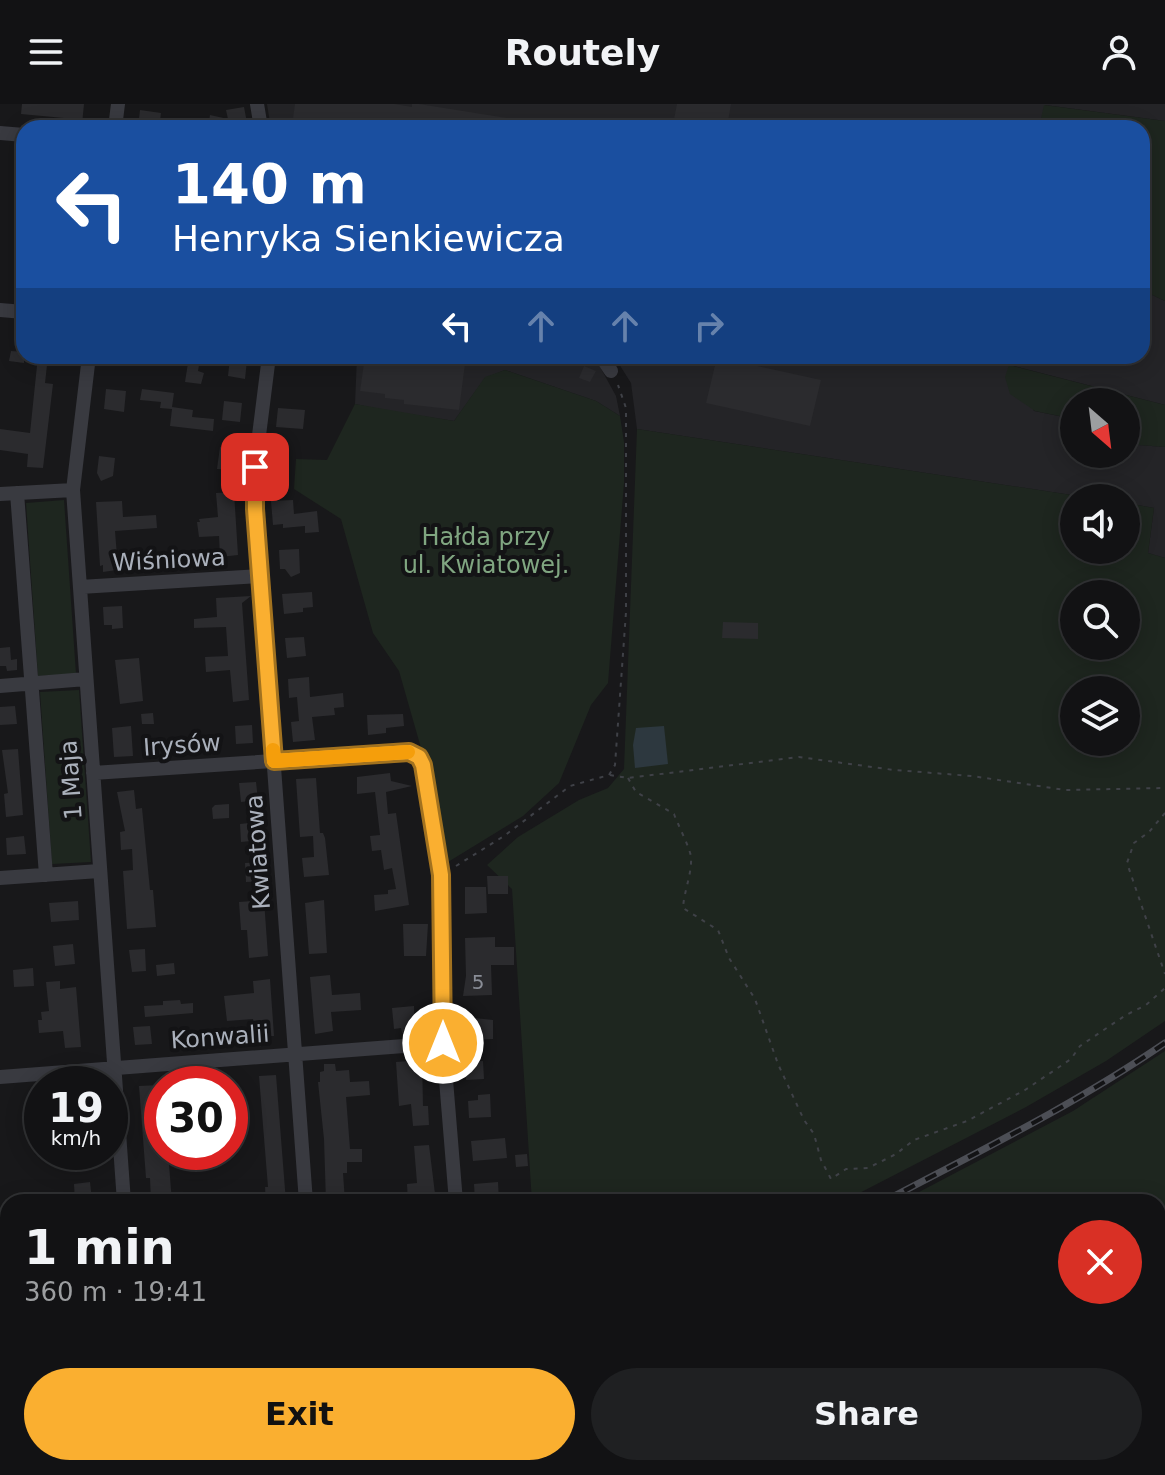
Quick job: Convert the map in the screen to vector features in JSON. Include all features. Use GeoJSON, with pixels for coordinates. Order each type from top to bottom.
{"type":"FeatureCollection","features":[{"type":"Feature","properties":{"kind":"street","name":"1 Maja"},"geometry":{"type":"LineString","coordinates":[[88,364],[73,490],[114,1066]]}},
{"type":"Feature","properties":{"kind":"street","name":"Kwiatowa"},"geometry":{"type":"LineString","coordinates":[[268,364],[255,467],[260,576],[305,1194]]}},
{"type":"Feature","properties":{"kind":"street"},"geometry":{"type":"LineString","coordinates":[[606,364],[611,371]]}},
{"type":"Feature","properties":{"kind":"street"},"geometry":{"type":"LineString","coordinates":[[0,494],[73,490]]}},
{"type":"Feature","properties":{"kind":"street"},"geometry":{"type":"LineString","coordinates":[[17,493],[46,875]]}},
{"type":"Feature","properties":{"kind":"street","name":"Wiśniowa"},"geometry":{"type":"LineString","coordinates":[[80,587],[260,576]]}},
{"type":"Feature","properties":{"kind":"street"},"geometry":{"type":"LineString","coordinates":[[0,686],[86,679]]}},
{"type":"Feature","properties":{"kind":"street","name":"Irysów"},"geometry":{"type":"LineString","coordinates":[[93,773],[409,752],[419,757],[423,765],[441,875]]}},
{"type":"Feature","properties":{"kind":"street"},"geometry":{"type":"LineString","coordinates":[[0,878],[99,871]]}},
{"type":"Feature","properties":{"kind":"street"},"geometry":{"type":"LineString","coordinates":[[441,875],[443,1043],[455,1194]]}},
{"type":"Feature","properties":{"kind":"street","name":"Konwalii"},"geometry":{"type":"LineString","coordinates":[[128,1067],[443,1043]]}},
{"type":"Feature","properties":{"kind":"street","name":"Konwalii"},"geometry":{"type":"LineString","coordinates":[[0,1077],[24,1075]]}},
{"type":"Feature","properties":{"kind":"street","name":"1 Maja"},"geometry":{"type":"LineString","coordinates":[[122,1170],[123,1194]]}},
{"type":"Feature","properties":{"kind":"path"},"geometry":{"type":"LineString","coordinates":[[609,775],[615,765],[622,681],[627,495],[626,408],[611,371]]}},
{"type":"Feature","properties":{"kind":"path"},"geometry":{"type":"LineString","coordinates":[[441,875],[504,836],[570,786],[609,775],[628,778],[799,757],[894,770],[972,776],[1065,790],[1165,788]]}},
{"type":"Feature","properties":{"kind":"path"},"geometry":{"type":"LineString","coordinates":[[628,778],[636,792],[674,814],[683,840],[691,852],[683,908],[718,930],[729,958],[755,999],[778,1064],[804,1120],[814,1134],[821,1160],[831,1179],[846,1169],[868,1168],[896,1154],[914,1140],[967,1121],[1025,1090],[1071,1059],[1080,1046],[1146,1005],[1165,988]]}},
{"type":"Feature","properties":{"kind":"path"},"geometry":{"type":"LineString","coordinates":[[1165,813],[1149,832],[1134,843],[1127,863],[1165,974]]}},
{"type":"Feature","properties":{"kind":"shaded area"},"geometry":{"type":"Polygon","coordinates":[[[267,104],[1165,104],[1165,121],[1045,105],[1041,120],[270,120],[267,104]]]}},
{"type":"Feature","properties":{"kind":"shaded area"},"geometry":{"type":"Polygon","coordinates":[[[1150,294],[1165,301],[1165,405],[1140,399],[1140,388],[1099,388],[1010,365],[1034,411],[1060,416],[1060,468],[1140,468],[1140,445],[1165,447],[1165,558],[1148,553],[1154,508],[1140,506],[1140,484],[1060,484],[1060,493],[637,429],[631,383],[619,364],[1150,364],[1150,294]]]}},
{"type":"Feature","properties":{"kind":"shaded area"},"geometry":{"type":"Polygon","coordinates":[[[357,364],[598,364],[616,396],[620,416],[596,401],[505,370],[485,378],[454,421],[355,404],[357,364]]]}},
{"type":"Feature","properties":{"kind":"shaded area"},"geometry":{"type":"Polygon","coordinates":[[[664,726],[668,764],[635,768],[633,745],[636,728],[664,726]]]}},
{"type":"Feature","properties":{"kind":"green space"},"geometry":{"type":"Polygon","coordinates":[[[1044,105],[1165,121],[1165,301],[1150,294],[1150,120],[1041,120],[1044,105]]]}},
{"type":"Feature","properties":{"kind":"green space"},"geometry":{"type":"Polygon","coordinates":[[[1009,365],[1099,388],[1060,388],[1060,416],[1035,411],[1010,394],[1005,377],[1009,365]]]}},
{"type":"Feature","properties":{"kind":"green space","name":"Hałda przy ul. Kwiatowej."},"geometry":{"type":"Polygon","coordinates":[[[505,370],[596,401],[620,416],[624,442],[624,483],[608,683],[591,705],[559,783],[523,816],[448,862],[432,769],[421,748],[399,671],[373,633],[341,519],[294,489],[296,459],[327,460],[355,404],[454,421],[485,377],[505,370]]]}},
{"type":"Feature","properties":{"kind":"green space"},"geometry":{"type":"Polygon","coordinates":[[[1140,399],[1165,405],[1165,447],[1140,445],[1140,399]]]}},
{"type":"Feature","properties":{"kind":"green space"},"geometry":{"type":"Polygon","coordinates":[[[637,429],[1060,493],[1060,564],[1140,564],[1140,506],[1154,508],[1148,553],[1165,558],[1165,1021],[1106,1061],[1026,1107],[857,1194],[531,1194],[512,889],[487,865],[518,837],[579,800],[608,788],[624,769],[637,429]]]}},
{"type":"Feature","properties":{"kind":"green space"},"geometry":{"type":"Polygon","coordinates":[[[64,500],[76,674],[38,676],[26,503],[64,500]]]}},
{"type":"Feature","properties":{"kind":"green space"},"geometry":{"type":"Polygon","coordinates":[[[79,690],[91,862],[52,864],[40,692],[79,690]]]}},
{"type":"Feature","properties":{"kind":"green space"},"geometry":{"type":"Polygon","coordinates":[[[1165,1051],[1165,1194],[915,1194],[1073,1111],[1165,1051]]]}},
{"type":"Feature","properties":{"kind":"building"},"geometry":{"type":"Polygon","coordinates":[[[22,104],[84,104],[82,120],[21,114],[22,104]]]}},
{"type":"Feature","properties":{"kind":"building"},"geometry":{"type":"Polygon","coordinates":[[[295,104],[394,104],[412,107],[412,104],[419,104],[519,120],[308,120],[293,118],[295,104]]]}},
{"type":"Feature","properties":{"kind":"building"},"geometry":{"type":"Polygon","coordinates":[[[677,104],[731,104],[728,120],[674,119],[677,104]]]}},
{"type":"Feature","properties":{"kind":"building"},"geometry":{"type":"Polygon","coordinates":[[[244,107],[246,120],[209,120],[210,115],[228,119],[226,110],[244,107]]]}},
{"type":"Feature","properties":{"kind":"building"},"geometry":{"type":"Polygon","coordinates":[[[140,110],[161,113],[160,120],[139,120],[140,110]]]}},
{"type":"Feature","properties":{"kind":"building"},"geometry":{"type":"Polygon","coordinates":[[[11,351],[16,351],[16,362],[9,361],[11,351]]]}},
{"type":"Feature","properties":{"kind":"building"},"geometry":{"type":"Polygon","coordinates":[[[37,364],[47,364],[45,383],[53,384],[43,468],[27,467],[28,454],[0,450],[0,429],[30,433],[37,364]]]}},
{"type":"Feature","properties":{"kind":"building"},"geometry":{"type":"Polygon","coordinates":[[[188,364],[199,365],[198,371],[204,373],[201,384],[185,382],[188,364]]]}},
{"type":"Feature","properties":{"kind":"building"},"geometry":{"type":"Polygon","coordinates":[[[229,364],[247,364],[245,379],[228,376],[229,364]]]}},
{"type":"Feature","properties":{"kind":"building"},"geometry":{"type":"Polygon","coordinates":[[[364,364],[465,364],[459,410],[404,404],[404,400],[385,398],[385,394],[360,391],[364,364]]]}},
{"type":"Feature","properties":{"kind":"building"},"geometry":{"type":"Polygon","coordinates":[[[715,364],[749,364],[821,380],[810,426],[706,403],[715,364]]]}},
{"type":"Feature","properties":{"kind":"building"},"geometry":{"type":"Polygon","coordinates":[[[584,366],[596,371],[590,382],[579,378],[584,366]]]}},
{"type":"Feature","properties":{"kind":"building"},"geometry":{"type":"Polygon","coordinates":[[[106,389],[126,391],[124,412],[104,409],[106,389]]]}},
{"type":"Feature","properties":{"kind":"building"},"geometry":{"type":"Polygon","coordinates":[[[142,389],[174,393],[172,407],[193,410],[192,417],[214,419],[213,431],[170,426],[172,409],[160,408],[161,402],[140,400],[142,389]]]}},
{"type":"Feature","properties":{"kind":"building"},"geometry":{"type":"Polygon","coordinates":[[[224,401],[242,403],[240,422],[222,420],[224,401]]]}},
{"type":"Feature","properties":{"kind":"building"},"geometry":{"type":"Polygon","coordinates":[[[278,408],[305,410],[303,429],[276,427],[278,408]]]}},
{"type":"Feature","properties":{"kind":"building"},"geometry":{"type":"Polygon","coordinates":[[[220,447],[236,449],[235,470],[217,469],[220,447]]]}},
{"type":"Feature","properties":{"kind":"building"},"geometry":{"type":"Polygon","coordinates":[[[99,456],[115,458],[113,476],[101,481],[97,473],[99,456]]]}},
{"type":"Feature","properties":{"kind":"building"},"geometry":{"type":"Polygon","coordinates":[[[234,492],[238,555],[220,557],[219,536],[199,537],[197,522],[200,522],[199,519],[218,517],[216,493],[234,492]]]}},
{"type":"Feature","properties":{"kind":"building"},"geometry":{"type":"Polygon","coordinates":[[[293,500],[294,514],[317,511],[319,532],[305,533],[305,526],[283,528],[283,524],[273,525],[271,501],[293,500]]]}},
{"type":"Feature","properties":{"kind":"building"},"geometry":{"type":"Polygon","coordinates":[[[122,501],[123,517],[156,515],[157,528],[115,531],[117,556],[135,554],[137,567],[103,572],[96,502],[122,501]]]}},
{"type":"Feature","properties":{"kind":"building"},"geometry":{"type":"Polygon","coordinates":[[[299,549],[300,573],[291,577],[285,569],[280,569],[279,550],[299,549]]]}},
{"type":"Feature","properties":{"kind":"building"},"geometry":{"type":"Polygon","coordinates":[[[312,592],[313,607],[303,608],[303,612],[284,614],[282,594],[312,592]]]}},
{"type":"Feature","properties":{"kind":"building"},"geometry":{"type":"Polygon","coordinates":[[[251,596],[242,603],[249,700],[233,702],[230,670],[206,672],[205,657],[228,656],[226,627],[194,628],[194,619],[217,617],[216,598],[251,596]]]}},
{"type":"Feature","properties":{"kind":"building"},"geometry":{"type":"Polygon","coordinates":[[[122,606],[123,628],[112,629],[112,625],[104,625],[103,607],[122,606]]]}},
{"type":"Feature","properties":{"kind":"building"},"geometry":{"type":"Polygon","coordinates":[[[723,622],[758,623],[758,639],[722,638],[723,622]]]}},
{"type":"Feature","properties":{"kind":"building"},"geometry":{"type":"Polygon","coordinates":[[[304,637],[306,656],[287,658],[285,638],[304,637]]]}},
{"type":"Feature","properties":{"kind":"building"},"geometry":{"type":"Polygon","coordinates":[[[10,647],[11,660],[17,659],[17,670],[7,671],[6,666],[0,666],[0,648],[10,647]]]}},
{"type":"Feature","properties":{"kind":"building"},"geometry":{"type":"Polygon","coordinates":[[[139,658],[143,701],[120,704],[115,660],[139,658]]]}},
{"type":"Feature","properties":{"kind":"building"},"geometry":{"type":"Polygon","coordinates":[[[309,677],[310,697],[343,693],[344,707],[334,708],[335,715],[312,717],[315,740],[293,742],[291,722],[299,721],[297,697],[289,698],[288,679],[309,677]]]}},
{"type":"Feature","properties":{"kind":"building"},"geometry":{"type":"Polygon","coordinates":[[[15,706],[17,724],[0,725],[0,707],[15,706]]]}},
{"type":"Feature","properties":{"kind":"building"},"geometry":{"type":"Polygon","coordinates":[[[153,713],[154,724],[142,724],[141,714],[153,713]]]}},
{"type":"Feature","properties":{"kind":"building"},"geometry":{"type":"Polygon","coordinates":[[[403,714],[404,726],[386,728],[386,733],[368,735],[367,715],[403,714]]]}},
{"type":"Feature","properties":{"kind":"building"},"geometry":{"type":"Polygon","coordinates":[[[252,725],[253,743],[236,744],[235,726],[252,725]]]}},
{"type":"Feature","properties":{"kind":"building"},"geometry":{"type":"Polygon","coordinates":[[[131,726],[133,756],[114,757],[112,728],[131,726]]]}},
{"type":"Feature","properties":{"kind":"building"},"geometry":{"type":"Polygon","coordinates":[[[18,749],[23,815],[6,817],[4,794],[8,793],[2,750],[18,749]]]}},
{"type":"Feature","properties":{"kind":"building"},"geometry":{"type":"Polygon","coordinates":[[[390,773],[391,781],[412,786],[386,792],[388,814],[396,813],[409,905],[375,911],[374,895],[388,894],[388,890],[396,889],[392,868],[384,870],[381,850],[372,851],[370,836],[380,835],[375,792],[357,794],[357,777],[390,773]]]}},
{"type":"Feature","properties":{"kind":"building"},"geometry":{"type":"Polygon","coordinates":[[[316,778],[320,833],[325,838],[329,875],[304,877],[302,858],[314,857],[313,836],[300,837],[296,779],[316,778]]]}},
{"type":"Feature","properties":{"kind":"building"},"geometry":{"type":"Polygon","coordinates":[[[256,782],[258,800],[241,802],[239,783],[256,782]]]}},
{"type":"Feature","properties":{"kind":"building"},"geometry":{"type":"Polygon","coordinates":[[[134,790],[136,809],[142,808],[156,927],[127,929],[123,871],[133,870],[132,849],[121,850],[120,832],[125,831],[117,792],[134,790]]]}},
{"type":"Feature","properties":{"kind":"building"},"geometry":{"type":"Polygon","coordinates":[[[229,804],[229,818],[213,819],[212,808],[215,805],[229,804]]]}},
{"type":"Feature","properties":{"kind":"building"},"geometry":{"type":"Polygon","coordinates":[[[259,822],[260,840],[241,842],[240,824],[259,822]]]}},
{"type":"Feature","properties":{"kind":"building"},"geometry":{"type":"Polygon","coordinates":[[[24,836],[26,854],[7,855],[6,838],[24,836]]]}},
{"type":"Feature","properties":{"kind":"building"},"geometry":{"type":"Polygon","coordinates":[[[263,862],[265,881],[246,882],[245,863],[263,862]]]}},
{"type":"Feature","properties":{"kind":"building"},"geometry":{"type":"Polygon","coordinates":[[[487,876],[508,876],[508,894],[488,894],[487,876]]]}},
{"type":"Feature","properties":{"kind":"building"},"geometry":{"type":"Polygon","coordinates":[[[465,887],[486,887],[487,913],[465,914],[465,887]]]}},
{"type":"Feature","properties":{"kind":"building"},"geometry":{"type":"Polygon","coordinates":[[[264,900],[268,956],[249,958],[247,930],[241,930],[239,902],[264,900]]]}},
{"type":"Feature","properties":{"kind":"building"},"geometry":{"type":"Polygon","coordinates":[[[324,900],[327,953],[309,954],[305,903],[324,900]]]}},
{"type":"Feature","properties":{"kind":"building"},"geometry":{"type":"Polygon","coordinates":[[[78,901],[79,920],[51,922],[49,903],[78,901]]]}},
{"type":"Feature","properties":{"kind":"building"},"geometry":{"type":"Polygon","coordinates":[[[403,924],[428,924],[426,956],[404,956],[403,924]]]}},
{"type":"Feature","properties":{"kind":"building"},"geometry":{"type":"Polygon","coordinates":[[[495,937],[495,947],[514,947],[514,965],[491,965],[492,995],[463,996],[465,938],[495,937]]]}},
{"type":"Feature","properties":{"kind":"building"},"geometry":{"type":"Polygon","coordinates":[[[73,944],[75,964],[55,966],[53,946],[73,944]]]}},
{"type":"Feature","properties":{"kind":"building"},"geometry":{"type":"Polygon","coordinates":[[[145,949],[146,971],[132,972],[129,950],[145,949]]]}},
{"type":"Feature","properties":{"kind":"building"},"geometry":{"type":"Polygon","coordinates":[[[174,963],[175,974],[157,976],[156,965],[174,963]]]}},
{"type":"Feature","properties":{"kind":"building"},"geometry":{"type":"Polygon","coordinates":[[[33,968],[34,986],[14,987],[13,970],[33,968]]]}},
{"type":"Feature","properties":{"kind":"building"},"geometry":{"type":"Polygon","coordinates":[[[330,975],[332,995],[360,993],[361,1010],[331,1012],[333,1031],[315,1034],[310,977],[330,975]]]}},
{"type":"Feature","properties":{"kind":"building"},"geometry":{"type":"Polygon","coordinates":[[[270,979],[274,1036],[270,1036],[260,1047],[254,1034],[253,1019],[227,1021],[224,996],[254,993],[253,981],[270,979]]]}},
{"type":"Feature","properties":{"kind":"building"},"geometry":{"type":"Polygon","coordinates":[[[60,981],[60,989],[76,987],[81,1047],[65,1048],[63,1031],[39,1033],[41,1012],[49,1011],[46,982],[60,981]]]}},
{"type":"Feature","properties":{"kind":"building"},"geometry":{"type":"Polygon","coordinates":[[[180,1000],[181,1004],[193,1003],[193,1013],[145,1017],[144,1006],[180,1000]]]}},
{"type":"Feature","properties":{"kind":"building"},"geometry":{"type":"Polygon","coordinates":[[[414,1006],[415,1032],[402,1033],[401,1028],[394,1029],[392,1008],[414,1006]]]}},
{"type":"Feature","properties":{"kind":"building"},"geometry":{"type":"Polygon","coordinates":[[[465,1017],[493,1020],[493,1039],[465,1040],[465,1017]]]}},
{"type":"Feature","properties":{"kind":"building"},"geometry":{"type":"Polygon","coordinates":[[[150,1026],[152,1044],[135,1045],[133,1027],[150,1026]]]}},
{"type":"Feature","properties":{"kind":"building"},"geometry":{"type":"Polygon","coordinates":[[[422,1060],[423,1106],[428,1106],[429,1125],[413,1126],[411,1104],[399,1106],[396,1062],[422,1060]]]}},
{"type":"Feature","properties":{"kind":"building"},"geometry":{"type":"Polygon","coordinates":[[[483,1061],[484,1079],[466,1080],[465,1062],[483,1061]]]}},
{"type":"Feature","properties":{"kind":"building"},"geometry":{"type":"Polygon","coordinates":[[[324,1064],[335,1064],[336,1071],[349,1070],[350,1082],[369,1081],[370,1095],[346,1097],[350,1149],[362,1149],[362,1162],[347,1162],[347,1173],[343,1173],[344,1194],[326,1194],[318,1082],[320,1072],[324,1071],[324,1064]]]}},
{"type":"Feature","properties":{"kind":"building"},"geometry":{"type":"Polygon","coordinates":[[[276,1075],[285,1194],[265,1194],[265,1187],[268,1187],[259,1076],[276,1075]]]}},
{"type":"Feature","properties":{"kind":"building"},"geometry":{"type":"Polygon","coordinates":[[[139,1086],[144,1086],[144,1152],[139,1086]]]}},
{"type":"Feature","properties":{"kind":"building"},"geometry":{"type":"Polygon","coordinates":[[[490,1094],[491,1117],[469,1118],[468,1101],[478,1100],[478,1095],[490,1094]]]}},
{"type":"Feature","properties":{"kind":"building"},"geometry":{"type":"Polygon","coordinates":[[[505,1138],[507,1158],[473,1161],[471,1141],[505,1138]]]}},
{"type":"Feature","properties":{"kind":"building"},"geometry":{"type":"Polygon","coordinates":[[[429,1145],[435,1194],[408,1194],[407,1184],[417,1183],[414,1146],[429,1145]]]}},
{"type":"Feature","properties":{"kind":"building"},"geometry":{"type":"Polygon","coordinates":[[[527,1154],[528,1166],[516,1167],[515,1155],[527,1154]]]}},
{"type":"Feature","properties":{"kind":"building"},"geometry":{"type":"Polygon","coordinates":[[[145,1170],[169,1170],[171,1194],[151,1194],[150,1178],[146,1178],[145,1170]]]}},
{"type":"Feature","properties":{"kind":"building"},"geometry":{"type":"Polygon","coordinates":[[[90,1182],[91,1194],[75,1194],[74,1184],[90,1182]]]}},
{"type":"Feature","properties":{"kind":"building"},"geometry":{"type":"Polygon","coordinates":[[[498,1182],[499,1194],[475,1194],[474,1184],[498,1182]]]}},
{"type":"Feature","properties":{"kind":"railway"},"geometry":{"type":"LineString","coordinates":[[898,1194],[1062,1107],[1165,1043]]}},
{"type":"Feature","properties":{"kind":"slow traffic"},"geometry":{"type":"LineString","coordinates":[[273,750],[274,761],[408,752]]}},
{"type":"Feature","properties":{"kind":"route"},"geometry":{"type":"LineString","coordinates":[[255,467],[255,509],[274,761],[409,752],[419,757],[423,765],[441,875],[443,1043]]}}]}
